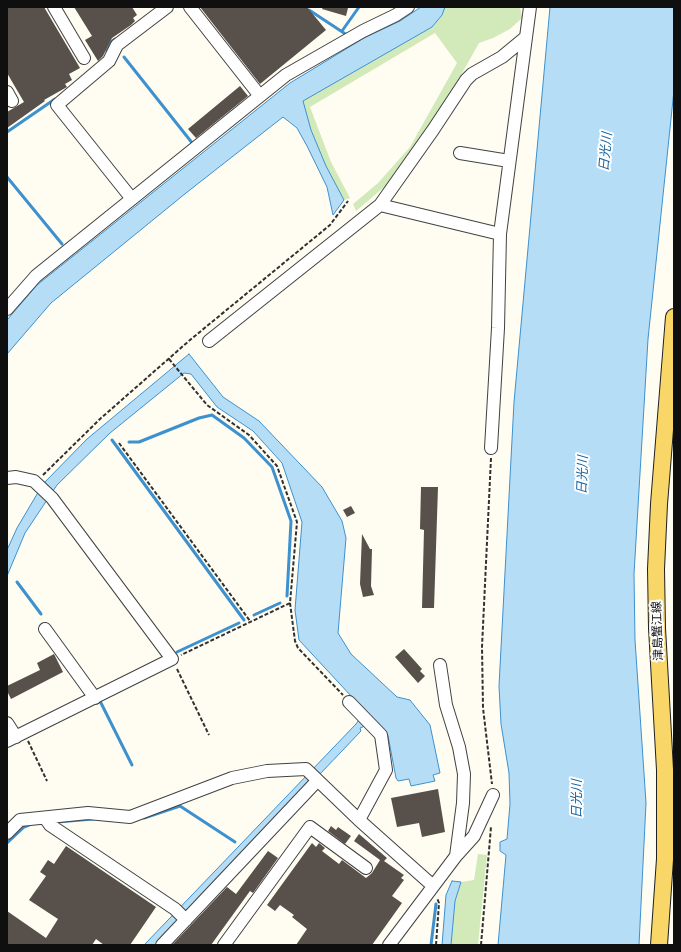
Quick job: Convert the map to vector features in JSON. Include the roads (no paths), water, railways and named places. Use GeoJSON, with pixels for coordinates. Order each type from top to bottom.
{"type":"FeatureCollection","features":[{"type":"Feature","properties":{"kind":"main road","name":"津島蟹江線"},"geometry":{"type":"LineString","coordinates":[[660,945],[665,859],[665,770],[657,628],[656,569],[659,504],[674,318]]}},
{"type":"Feature","properties":{"kind":"street"},"geometry":{"type":"LineString","coordinates":[[54,7],[84,58]]}},
{"type":"Feature","properties":{"kind":"street"},"geometry":{"type":"LineString","coordinates":[[132,199],[57,105],[109,61],[117,45],[167,7]]}},
{"type":"Feature","properties":{"kind":"street"},"geometry":{"type":"LineString","coordinates":[[190,7],[260,96]]}},
{"type":"Feature","properties":{"kind":"street"},"geometry":{"type":"LineString","coordinates":[[7,308],[36,276],[286,75],[363,31],[396,16],[408,7]]}},
{"type":"Feature","properties":{"kind":"street"},"geometry":{"type":"LineString","coordinates":[[491,448],[498,328],[500,234],[530,7]]}},
{"type":"Feature","properties":{"kind":"street"},"geometry":{"type":"LineString","coordinates":[[209,341],[380,205],[466,80],[472,74],[502,56],[525,38]]}},
{"type":"Feature","properties":{"kind":"street"},"geometry":{"type":"LineString","coordinates":[[460,153],[509,161]]}},
{"type":"Feature","properties":{"kind":"street"},"geometry":{"type":"LineString","coordinates":[[380,205],[500,234]]}},
{"type":"Feature","properties":{"kind":"street"},"geometry":{"type":"LineString","coordinates":[[7,478],[16,477],[35,483],[52,498],[172,660],[16,737],[7,723]]}},
{"type":"Feature","properties":{"kind":"street"},"geometry":{"type":"LineString","coordinates":[[44,629],[95,698]]}},
{"type":"Feature","properties":{"kind":"street"},"geometry":{"type":"LineString","coordinates":[[440,665],[446,705],[459,747],[464,774],[463,803],[456,856]]}},
{"type":"Feature","properties":{"kind":"street"},"geometry":{"type":"LineString","coordinates":[[349,702],[381,735],[386,770],[359,820]]}},
{"type":"Feature","properties":{"kind":"street"},"geometry":{"type":"LineString","coordinates":[[7,833],[20,820],[88,813],[130,817],[232,778],[267,771],[306,769],[359,820],[432,885]]}},
{"type":"Feature","properties":{"kind":"street"},"geometry":{"type":"LineString","coordinates":[[162,945],[316,780]]}},
{"type":"Feature","properties":{"kind":"street"},"geometry":{"type":"LineString","coordinates":[[388,945],[432,885],[474,836],[492,795]]}},
{"type":"Feature","properties":{"kind":"street"},"geometry":{"type":"LineString","coordinates":[[46,818],[50,825],[175,909],[185,919]]}},
{"type":"Feature","properties":{"kind":"street"},"geometry":{"type":"LineString","coordinates":[[224,945],[310,828],[366,868]]}},
{"type":"Feature","properties":{"kind":"water"},"geometry":{"type":"Polygon","coordinates":[[[421,7],[445,7],[442,15],[432,27],[303,101],[311,130],[326,166],[344,200],[333,215],[327,187],[307,146],[297,128],[283,117],[186,193],[51,303],[7,354],[7,320],[37,285],[290,83],[364,38],[400,21],[421,7]]]}},
{"type":"Feature","properties":{"kind":"water","name":"日光川"},"geometry":{"type":"Polygon","coordinates":[[[550,7],[674,7],[674,90],[648,339],[634,574],[635,640],[646,803],[639,945],[498,945],[506,855],[500,851],[500,842],[507,839],[510,804],[509,773],[501,724],[499,686],[514,402],[550,7]]]}},
{"type":"Feature","properties":{"kind":"water"},"geometry":{"type":"Polygon","coordinates":[[[189,354],[223,397],[259,421],[322,487],[342,521],[346,538],[338,633],[351,654],[397,697],[410,700],[430,725],[440,773],[433,775],[435,781],[411,786],[409,779],[398,781],[396,778],[388,736],[385,731],[365,726],[360,728],[361,731],[157,945],[144,945],[356,724],[365,711],[299,640],[295,610],[302,522],[282,463],[253,431],[217,407],[191,374],[184,373],[110,433],[57,485],[25,533],[7,576],[7,550],[17,528],[43,484],[87,439],[189,354]]]}},
{"type":"Feature","properties":{"kind":"water"},"geometry":{"type":"Polygon","coordinates":[[[452,881],[461,882],[455,901],[451,945],[442,945],[446,895],[452,881]]]}},
{"type":"Feature","properties":{"kind":"waterway"},"geometry":{"type":"LineString","coordinates":[[342,31],[359,7]]}},
{"type":"Feature","properties":{"kind":"waterway"},"geometry":{"type":"LineString","coordinates":[[309,10],[347,35]]}},
{"type":"Feature","properties":{"kind":"waterway"},"geometry":{"type":"LineString","coordinates":[[107,51],[111,42],[115,39]]}},
{"type":"Feature","properties":{"kind":"waterway"},"geometry":{"type":"LineString","coordinates":[[124,57],[193,144]]}},
{"type":"Feature","properties":{"kind":"waterway"},"geometry":{"type":"LineString","coordinates":[[7,132],[55,99]]}},
{"type":"Feature","properties":{"kind":"waterway"},"geometry":{"type":"LineString","coordinates":[[7,177],[62,244]]}},
{"type":"Feature","properties":{"kind":"waterway"},"geometry":{"type":"LineString","coordinates":[[129,442],[139,442],[199,418],[212,415],[244,438],[272,467],[291,521],[287,596]]}},
{"type":"Feature","properties":{"kind":"waterway"},"geometry":{"type":"LineString","coordinates":[[112,440],[244,620]]}},
{"type":"Feature","properties":{"kind":"waterway"},"geometry":{"type":"LineString","coordinates":[[17,582],[41,614]]}},
{"type":"Feature","properties":{"kind":"waterway"},"geometry":{"type":"LineString","coordinates":[[254,615],[280,603]]}},
{"type":"Feature","properties":{"kind":"waterway"},"geometry":{"type":"LineString","coordinates":[[177,652],[239,623]]}},
{"type":"Feature","properties":{"kind":"waterway"},"geometry":{"type":"LineString","coordinates":[[100,701],[132,765]]}},
{"type":"Feature","properties":{"kind":"waterway"},"geometry":{"type":"LineString","coordinates":[[144,818],[180,806],[235,842]]}},
{"type":"Feature","properties":{"kind":"waterway"},"geometry":{"type":"LineString","coordinates":[[57,822],[93,819]]}},
{"type":"Feature","properties":{"kind":"waterway"},"geometry":{"type":"LineString","coordinates":[[7,843],[24,827],[29,825]]}},
{"type":"Feature","properties":{"kind":"waterway"},"geometry":{"type":"LineString","coordinates":[[431,945],[436,904]]}}]}
